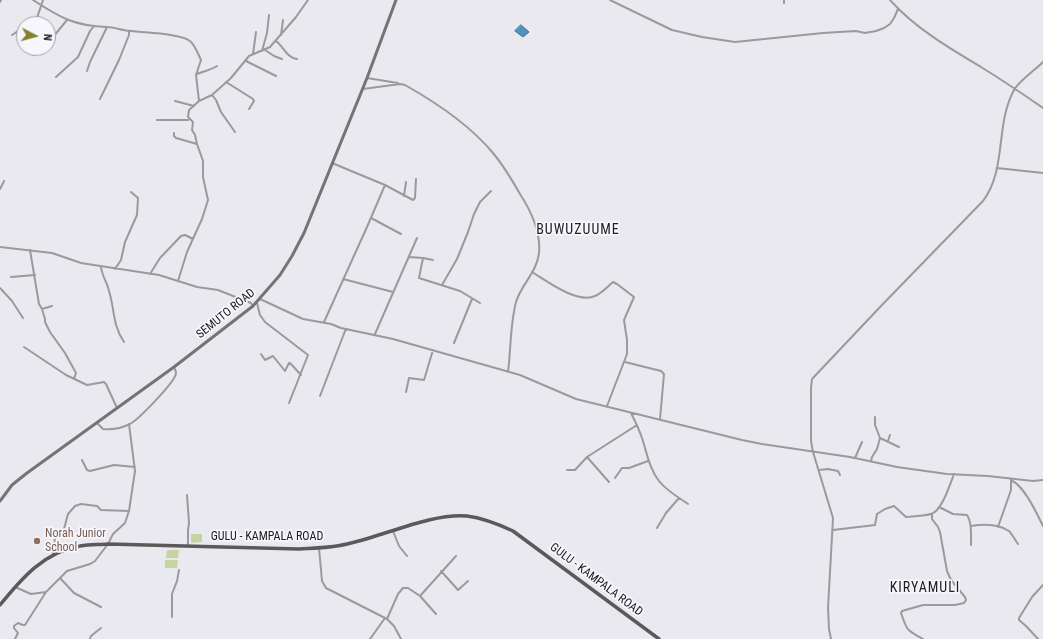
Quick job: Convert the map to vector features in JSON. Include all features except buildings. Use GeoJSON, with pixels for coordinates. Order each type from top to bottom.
{"type":"FeatureCollection","features":[{"type":"Feature","properties":{"kind":"main road","name":"SEMUTO ROAD"},"geometry":{"type":"LineString","coordinates":[[0,501],[2,496],[12,485],[27,473],[174,367],[253,306],[280,275],[297,248],[315,208],[362,89],[368,78],[396,0]]}},
{"type":"Feature","properties":{"kind":"main road","name":"GULU - KAMPALA ROAD"},"geometry":{"type":"LineString","coordinates":[[0,605],[22,578],[36,565],[53,554],[80,546],[108,544],[318,548],[349,544],[426,520],[446,516],[463,516],[479,518],[501,526],[520,536],[659,639]]}},
{"type":"Feature","properties":{"kind":"street"},"geometry":{"type":"LineString","coordinates":[[33,0],[57,16],[80,24],[116,27],[129,31],[176,36],[188,40],[193,44],[201,60],[196,74],[199,101]]}},
{"type":"Feature","properties":{"kind":"street"},"geometry":{"type":"LineString","coordinates":[[37,16],[43,0]]}},
{"type":"Feature","properties":{"kind":"street"},"geometry":{"type":"LineString","coordinates":[[178,281],[208,200],[203,177],[204,165],[196,136],[192,130],[193,122],[190,120],[188,115],[189,110],[199,101],[212,95],[246,61],[249,56],[270,47],[296,18],[308,0]]}},
{"type":"Feature","properties":{"kind":"street"},"geometry":{"type":"LineString","coordinates":[[610,0],[672,30],[702,37],[735,42],[823,33],[856,31],[865,33],[876,31],[890,24],[898,10]]}},
{"type":"Feature","properties":{"kind":"street"},"geometry":{"type":"LineString","coordinates":[[890,0],[898,10],[927,33],[1015,88],[1043,108]]}},
{"type":"Feature","properties":{"kind":"street"},"geometry":{"type":"LineString","coordinates":[[262,51],[267,33],[268,15]]}},
{"type":"Feature","properties":{"kind":"street"},"geometry":{"type":"LineString","coordinates":[[56,33],[67,20]]}},
{"type":"Feature","properties":{"kind":"street"},"geometry":{"type":"LineString","coordinates":[[280,36],[283,20]]}},
{"type":"Feature","properties":{"kind":"street"},"geometry":{"type":"LineString","coordinates":[[56,77],[78,57],[90,31],[94,26]]}},
{"type":"Feature","properties":{"kind":"street"},"geometry":{"type":"LineString","coordinates":[[87,71],[106,26]]}},
{"type":"Feature","properties":{"kind":"street"},"geometry":{"type":"LineString","coordinates":[[100,99],[119,60],[129,35],[129,31]]}},
{"type":"Feature","properties":{"kind":"street"},"geometry":{"type":"LineString","coordinates":[[12,34],[16,32]]}},
{"type":"Feature","properties":{"kind":"street"},"geometry":{"type":"LineString","coordinates":[[253,54],[256,32]]}},
{"type":"Feature","properties":{"kind":"street"},"geometry":{"type":"LineString","coordinates":[[276,41],[288,55],[297,59]]}},
{"type":"Feature","properties":{"kind":"street"},"geometry":{"type":"LineString","coordinates":[[265,50],[282,59]]}},
{"type":"Feature","properties":{"kind":"street"},"geometry":{"type":"LineString","coordinates":[[246,61],[276,76]]}},
{"type":"Feature","properties":{"kind":"street"},"geometry":{"type":"LineString","coordinates":[[831,639],[828,608],[833,530],[832,514],[811,441],[812,379],[989,193],[994,183],[997,168],[1004,118],[1015,88],[1043,62]]}},
{"type":"Feature","properties":{"kind":"street"},"geometry":{"type":"LineString","coordinates":[[196,74],[204,70],[212,70],[217,66]]}},
{"type":"Feature","properties":{"kind":"street"},"geometry":{"type":"LineString","coordinates":[[368,78],[405,85],[441,106],[478,136],[504,167],[528,207],[535,224],[539,252],[537,263],[521,290],[516,303],[512,327],[508,372]]}},
{"type":"Feature","properties":{"kind":"street"},"geometry":{"type":"LineString","coordinates":[[226,82],[254,100],[249,109]]}},
{"type":"Feature","properties":{"kind":"street"},"geometry":{"type":"LineString","coordinates":[[362,89],[400,84]]}},
{"type":"Feature","properties":{"kind":"street"},"geometry":{"type":"LineString","coordinates":[[212,95],[221,112],[235,132]]}},
{"type":"Feature","properties":{"kind":"street"},"geometry":{"type":"LineString","coordinates":[[174,100],[194,106]]}},
{"type":"Feature","properties":{"kind":"street"},"geometry":{"type":"LineString","coordinates":[[157,120],[190,120]]}},
{"type":"Feature","properties":{"kind":"street"},"geometry":{"type":"LineString","coordinates":[[174,133],[176,138],[197,144]]}},
{"type":"Feature","properties":{"kind":"street"},"geometry":{"type":"LineString","coordinates":[[332,163],[385,185],[411,200],[414,200],[416,179]]}},
{"type":"Feature","properties":{"kind":"street"},"geometry":{"type":"LineString","coordinates":[[997,168],[1043,173]]}},
{"type":"Feature","properties":{"kind":"street"},"geometry":{"type":"LineString","coordinates":[[0,189],[4,181]]}},
{"type":"Feature","properties":{"kind":"street"},"geometry":{"type":"LineString","coordinates":[[404,196],[406,182]]}},
{"type":"Feature","properties":{"kind":"street"},"geometry":{"type":"LineString","coordinates":[[324,322],[385,185]]}},
{"type":"Feature","properties":{"kind":"street"},"geometry":{"type":"LineString","coordinates":[[442,285],[457,259],[480,202],[491,191]]}},
{"type":"Feature","properties":{"kind":"street"},"geometry":{"type":"LineString","coordinates":[[115,269],[121,260],[125,242],[138,211],[138,198],[130,192]]}},
{"type":"Feature","properties":{"kind":"street"},"geometry":{"type":"LineString","coordinates":[[371,218],[401,234]]}},
{"type":"Feature","properties":{"kind":"street"},"geometry":{"type":"LineString","coordinates":[[150,274],[160,258],[181,236],[185,235],[193,239]]}},
{"type":"Feature","properties":{"kind":"street"},"geometry":{"type":"LineString","coordinates":[[375,334],[417,238]]}},
{"type":"Feature","properties":{"kind":"street"},"geometry":{"type":"LineString","coordinates":[[0,247],[59,254],[75,262],[150,274],[197,287],[218,290],[251,303],[253,306]]}},
{"type":"Feature","properties":{"kind":"street"},"geometry":{"type":"LineString","coordinates":[[30,250],[38,301],[42,309],[45,322],[76,373],[74,379]]}},
{"type":"Feature","properties":{"kind":"street"},"geometry":{"type":"LineString","coordinates":[[409,258],[434,260]]}},
{"type":"Feature","properties":{"kind":"street"},"geometry":{"type":"LineString","coordinates":[[423,258],[419,278],[460,291],[480,303]]}},
{"type":"Feature","properties":{"kind":"street"},"geometry":{"type":"LineString","coordinates":[[101,267],[111,296],[116,328],[124,342]]}},
{"type":"Feature","properties":{"kind":"street"},"geometry":{"type":"LineString","coordinates":[[532,272],[573,296],[590,298],[595,296],[613,282],[634,297],[624,320],[627,340],[627,354],[607,406]]}},
{"type":"Feature","properties":{"kind":"street"},"geometry":{"type":"LineString","coordinates":[[11,277],[34,275]]}},
{"type":"Feature","properties":{"kind":"street"},"geometry":{"type":"LineString","coordinates":[[343,279],[393,292]]}},
{"type":"Feature","properties":{"kind":"street"},"geometry":{"type":"LineString","coordinates":[[0,288],[12,301],[23,318]]}},
{"type":"Feature","properties":{"kind":"street"},"geometry":{"type":"LineString","coordinates":[[260,299],[298,317],[308,320],[324,322],[348,329],[375,334],[530,378],[570,397],[762,444],[855,458],[897,467],[954,474],[1033,481],[1043,480]]}},
{"type":"Feature","properties":{"kind":"street"},"geometry":{"type":"LineString","coordinates":[[454,342],[472,299]]}},
{"type":"Feature","properties":{"kind":"street"},"geometry":{"type":"LineString","coordinates":[[256,303],[261,318],[307,354],[308,357],[289,403]]}},
{"type":"Feature","properties":{"kind":"street"},"geometry":{"type":"LineString","coordinates":[[42,309],[52,306]]}},
{"type":"Feature","properties":{"kind":"street"},"geometry":{"type":"LineString","coordinates":[[320,396],[345,332],[348,329]]}},
{"type":"Feature","properties":{"kind":"street"},"geometry":{"type":"LineString","coordinates":[[24,347],[74,379],[87,385],[104,382],[117,409]]}},
{"type":"Feature","properties":{"kind":"street"},"geometry":{"type":"LineString","coordinates":[[406,392],[409,378],[424,380],[433,350]]}},
{"type":"Feature","properties":{"kind":"street"},"geometry":{"type":"LineString","coordinates":[[261,354],[265,360],[273,356],[285,370],[290,363],[301,375]]}},
{"type":"Feature","properties":{"kind":"street"},"geometry":{"type":"LineString","coordinates":[[625,362],[661,371],[664,374],[660,419]]}},
{"type":"Feature","properties":{"kind":"street"},"geometry":{"type":"LineString","coordinates":[[97,423],[101,428],[109,429],[129,424],[143,414],[165,390],[176,375],[174,367]]}},
{"type":"Feature","properties":{"kind":"street"},"geometry":{"type":"LineString","coordinates":[[631,413],[642,438],[648,461],[660,482],[688,504]]}},
{"type":"Feature","properties":{"kind":"street"},"geometry":{"type":"LineString","coordinates":[[871,461],[877,449],[880,438],[875,425],[875,417]]}},
{"type":"Feature","properties":{"kind":"street"},"geometry":{"type":"LineString","coordinates":[[15,639],[18,633],[14,626],[18,623],[25,625],[46,592],[67,571],[90,564],[95,560],[108,544],[113,534],[127,520],[135,480],[135,467],[129,424]]}},
{"type":"Feature","properties":{"kind":"street"},"geometry":{"type":"LineString","coordinates":[[567,470],[575,470],[588,457],[636,425]]}},
{"type":"Feature","properties":{"kind":"street"},"geometry":{"type":"LineString","coordinates":[[888,441],[890,435]]}},
{"type":"Feature","properties":{"kind":"street"},"geometry":{"type":"LineString","coordinates":[[880,438],[899,447]]}},
{"type":"Feature","properties":{"kind":"street"},"geometry":{"type":"LineString","coordinates":[[855,458],[862,442]]}},
{"type":"Feature","properties":{"kind":"street"},"geometry":{"type":"LineString","coordinates":[[588,457],[609,482]]}},
{"type":"Feature","properties":{"kind":"street"},"geometry":{"type":"LineString","coordinates":[[82,460],[86,470],[90,471],[114,464],[135,467]]}},
{"type":"Feature","properties":{"kind":"street"},"geometry":{"type":"LineString","coordinates":[[615,478],[622,468],[629,468],[648,461]]}},
{"type":"Feature","properties":{"kind":"street"},"geometry":{"type":"LineString","coordinates":[[819,470],[828,469],[839,474],[842,470]]}},
{"type":"Feature","properties":{"kind":"street"},"geometry":{"type":"LineString","coordinates":[[833,530],[875,524],[877,514],[891,506],[896,507],[906,516],[932,514],[939,507],[947,493],[954,474]]}},
{"type":"Feature","properties":{"kind":"street"},"geometry":{"type":"LineString","coordinates":[[1011,479],[1017,483],[1032,505],[1043,526]]}},
{"type":"Feature","properties":{"kind":"street"},"geometry":{"type":"LineString","coordinates":[[998,527],[1011,490],[1011,479]]}},
{"type":"Feature","properties":{"kind":"street"},"geometry":{"type":"LineString","coordinates":[[187,495],[189,523],[188,546]]}},
{"type":"Feature","properties":{"kind":"street"},"geometry":{"type":"LineString","coordinates":[[657,528],[666,513],[679,498]]}},
{"type":"Feature","properties":{"kind":"street"},"geometry":{"type":"LineString","coordinates":[[53,554],[56,538],[64,529],[68,514],[74,506],[79,504],[97,506],[102,510],[129,511]]}},
{"type":"Feature","properties":{"kind":"street"},"geometry":{"type":"LineString","coordinates":[[939,507],[953,514],[967,515],[971,526],[972,545]]}},
{"type":"Feature","properties":{"kind":"street"},"geometry":{"type":"LineString","coordinates":[[923,639],[910,632],[905,625],[901,613],[902,611],[923,605],[964,603],[966,600],[951,580],[947,571],[940,532],[932,519],[932,514]]}},
{"type":"Feature","properties":{"kind":"street"},"geometry":{"type":"LineString","coordinates":[[971,526],[986,524],[998,527],[1010,532],[1018,544]]}},
{"type":"Feature","properties":{"kind":"street"},"geometry":{"type":"LineString","coordinates":[[393,531],[399,546],[407,556]]}},
{"type":"Feature","properties":{"kind":"street"},"geometry":{"type":"LineString","coordinates":[[318,548],[322,581],[326,588],[386,619],[394,626],[401,639]]}},
{"type":"Feature","properties":{"kind":"street"},"geometry":{"type":"LineString","coordinates":[[420,596],[456,556]]}},
{"type":"Feature","properties":{"kind":"street"},"geometry":{"type":"LineString","coordinates":[[172,617],[172,594],[177,581],[178,570]]}},
{"type":"Feature","properties":{"kind":"street"},"geometry":{"type":"LineString","coordinates":[[442,571],[458,590],[468,581]]}},
{"type":"Feature","properties":{"kind":"street"},"geometry":{"type":"LineString","coordinates":[[60,578],[74,593],[101,608]]}},
{"type":"Feature","properties":{"kind":"street"},"geometry":{"type":"LineString","coordinates":[[1038,639],[1018,618],[1035,593],[1043,585]]}},
{"type":"Feature","properties":{"kind":"street"},"geometry":{"type":"LineString","coordinates":[[15,587],[31,594],[46,592]]}},
{"type":"Feature","properties":{"kind":"street"},"geometry":{"type":"LineString","coordinates":[[370,639],[386,619],[398,594],[403,588],[408,588],[420,596],[436,614]]}},
{"type":"Feature","properties":{"kind":"street"},"geometry":{"type":"LineString","coordinates":[[90,639],[91,636],[102,628]]}},
{"type":"Feature","properties":{"kind":"green space"},"geometry":{"type":"Polygon","coordinates":[[[191,534],[202,534],[202,542],[191,543],[191,534]]]}},
{"type":"Feature","properties":{"kind":"green space"},"geometry":{"type":"Polygon","coordinates":[[[167,550],[179,550],[178,558],[166,558],[167,550]]]}},
{"type":"Feature","properties":{"kind":"green space"},"geometry":{"type":"Polygon","coordinates":[[[165,560],[178,560],[177,568],[165,568],[165,560]]]}},
{"type":"Feature","properties":{"kind":"water"},"geometry":{"type":"Polygon","coordinates":[[[521,25],[529,32],[523,37],[515,31],[521,25]]]}},
{"type":"Feature","properties":{"kind":"place","name":"Norah Junior School"},"geometry":{"type":"Point","coordinates":[37,541]}},
{"type":"Feature","properties":{"kind":"district","name":"BUWUZUUME"},"geometry":{"type":"Point","coordinates":[578,230]}},
{"type":"Feature","properties":{"kind":"district","name":"KIRYAMULI"},"geometry":{"type":"Point","coordinates":[925,588]}}]}
